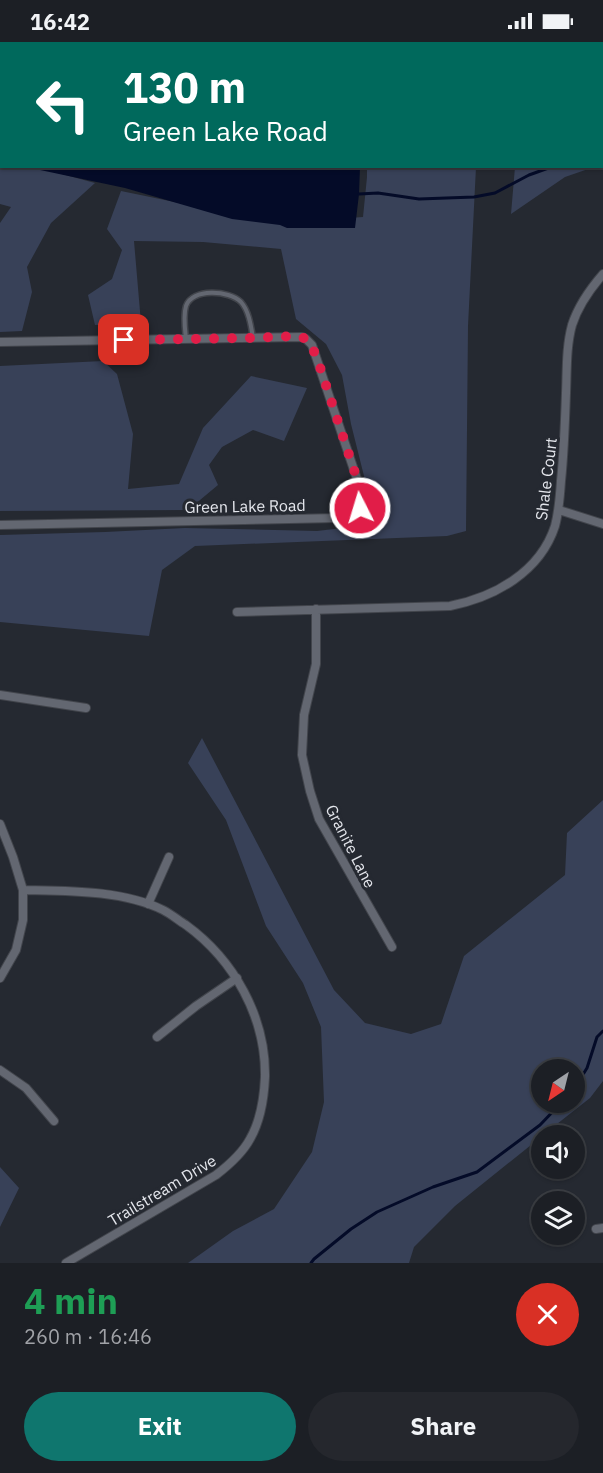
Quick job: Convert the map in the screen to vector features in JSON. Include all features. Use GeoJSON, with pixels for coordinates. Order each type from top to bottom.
{"type":"FeatureCollection","features":[{"type":"Feature","properties":{"kind":"street","name":"Shale Court"},"geometry":{"type":"LineString","coordinates":[[237,612],[450,606],[486,596],[522,574],[548,542],[559,510],[564,453],[567,347],[578,311],[589,290],[603,274]]}},
{"type":"Feature","properties":{"kind":"street","name":"Green Lake Road"},"geometry":{"type":"LineString","coordinates":[[0,342],[302,337],[312,345],[361,494],[360,508],[354,515],[337,518],[0,525]]}},
{"type":"Feature","properties":{"kind":"street"},"geometry":{"type":"LineString","coordinates":[[559,510],[603,524]]}},
{"type":"Feature","properties":{"kind":"street","name":"Granite Lane"},"geometry":{"type":"LineString","coordinates":[[316,609],[316,664],[304,715],[302,755],[310,791],[319,819],[392,947]]}},
{"type":"Feature","properties":{"kind":"street"},"geometry":{"type":"LineString","coordinates":[[0,695],[86,708]]}},
{"type":"Feature","properties":{"kind":"street"},"geometry":{"type":"LineString","coordinates":[[0,824],[24,890],[23,920],[16,950],[0,978]]}},
{"type":"Feature","properties":{"kind":"street"},"geometry":{"type":"LineString","coordinates":[[148,904],[169,856]]}},
{"type":"Feature","properties":{"kind":"street","name":"Trailstream Drive"},"geometry":{"type":"LineString","coordinates":[[24,890],[108,895],[148,904],[170,914],[197,933],[224,960],[237,978],[259,1030],[263,1052],[262,1109],[250,1139],[229,1165],[216,1175],[66,1263]]}},
{"type":"Feature","properties":{"kind":"street"},"geometry":{"type":"LineString","coordinates":[[157,1037],[196,1006],[237,978]]}},
{"type":"Feature","properties":{"kind":"street"},"geometry":{"type":"LineString","coordinates":[[0,1070],[26,1088],[54,1121]]}},
{"type":"Feature","properties":{"kind":"lane"},"geometry":{"type":"LineString","coordinates":[[186,340],[186,307],[190,299],[201,294],[218,292],[232,296],[241,303],[249,317],[253,338]]}},
{"type":"Feature","properties":{"kind":"shaded area"},"geometry":{"type":"Polygon","coordinates":[[[0,168],[40,168],[95,183],[51,223],[27,267],[32,292],[22,331],[0,332],[0,223],[11,207],[0,204],[0,168]]]}},
{"type":"Feature","properties":{"kind":"shaded area"},"geometry":{"type":"Polygon","coordinates":[[[31,168],[360,168],[355,228],[287,228],[280,225],[232,219],[125,188],[31,168]]]}},
{"type":"Feature","properties":{"kind":"shaded area"},"geometry":{"type":"Polygon","coordinates":[[[367,168],[476,168],[468,326],[466,531],[447,536],[195,546],[162,570],[149,636],[0,622],[0,535],[185,528],[317,531],[368,525],[372,508],[351,424],[342,375],[326,344],[296,319],[281,249],[203,242],[134,241],[141,323],[95,325],[88,295],[112,279],[122,250],[107,229],[121,191],[194,206],[306,221],[363,217],[367,168]]]}},
{"type":"Feature","properties":{"kind":"shaded area"},"geometry":{"type":"Polygon","coordinates":[[[515,168],[591,168],[565,177],[511,214],[515,168]]]}},
{"type":"Feature","properties":{"kind":"shaded area"},"geometry":{"type":"Polygon","coordinates":[[[103,361],[117,374],[133,434],[128,489],[179,484],[203,428],[251,376],[307,388],[284,441],[253,430],[222,447],[209,465],[218,485],[188,510],[0,511],[0,366],[103,361]]]}},
{"type":"Feature","properties":{"kind":"shaded area"},"geometry":{"type":"Polygon","coordinates":[[[202,738],[334,990],[365,1023],[411,1034],[441,1024],[464,956],[565,875],[567,833],[603,800],[603,1081],[585,1102],[585,1059],[531,1059],[531,1113],[571,1113],[556,1125],[531,1125],[531,1145],[455,1206],[414,1247],[409,1263],[188,1263],[233,1231],[274,1209],[312,1152],[324,1102],[321,1027],[303,983],[266,926],[226,820],[188,763],[202,738]]]}},
{"type":"Feature","properties":{"kind":"shaded area"},"geometry":{"type":"Polygon","coordinates":[[[0,1167],[19,1188],[0,1227],[0,1167]]]}},
{"type":"Feature","properties":{"kind":"waterway"},"geometry":{"type":"LineString","coordinates":[[359,194],[378,193],[419,199],[474,197],[495,193],[529,175],[548,168]]}},
{"type":"Feature","properties":{"kind":"waterway"},"geometry":{"type":"LineString","coordinates":[[585,1071],[597,1037],[603,1031]]}},
{"type":"Feature","properties":{"kind":"waterway"},"geometry":{"type":"LineString","coordinates":[[311,1263],[351,1229],[377,1212],[433,1187],[477,1172],[540,1125],[551,1113]]}},
{"type":"Feature","properties":{"kind":"route"},"geometry":{"type":"LineString","coordinates":[[124,340],[295,336],[306,339],[312,345],[324,377],[357,479],[361,494],[360,508]]}}]}
